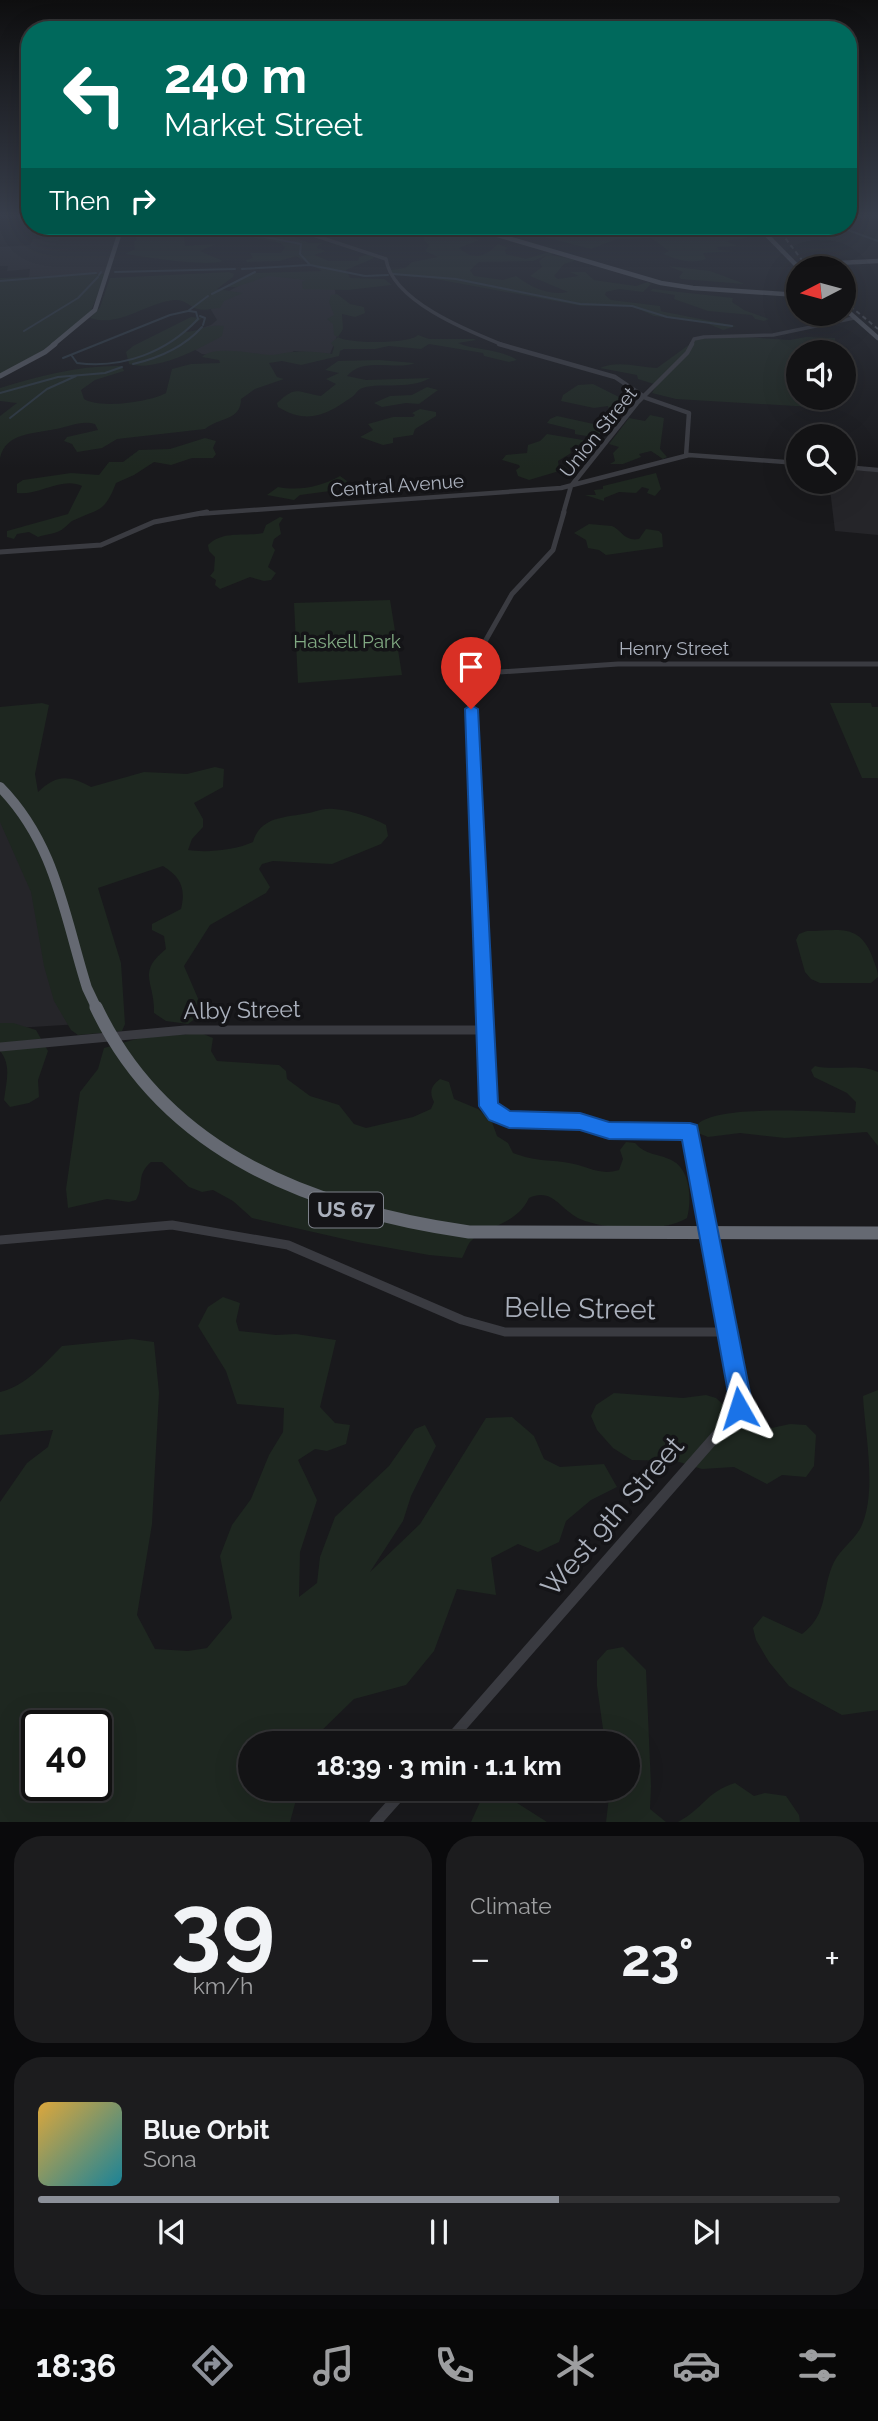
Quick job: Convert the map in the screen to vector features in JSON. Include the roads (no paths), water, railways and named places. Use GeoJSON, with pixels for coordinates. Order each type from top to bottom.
{"type":"FeatureCollection","features":[{"type":"Feature","properties":{"kind":"highway","name":"US 67"},"geometry":{"type":"LineString","coordinates":[[0,787],[21,808],[40,840],[87,988],[100,1021],[115,1045],[160,1100],[206,1139],[273,1180],[348,1210],[415,1225],[469,1232],[878,1233]]}},
{"type":"Feature","properties":{"kind":"main road"},"geometry":{"type":"LineString","coordinates":[[0,376],[45,352],[95,309],[99,298]]}},
{"type":"Feature","properties":{"kind":"main road"},"geometry":{"type":"LineString","coordinates":[[856,319],[878,338]]}},
{"type":"Feature","properties":{"kind":"street"},"geometry":{"type":"LineString","coordinates":[[416,298],[466,330],[512,349],[615,377],[644,396],[689,413],[686,456]]}},
{"type":"Feature","properties":{"kind":"street","name":"Union Street"},"geometry":{"type":"LineString","coordinates":[[470,674],[470,668],[512,594],[553,550],[571,486],[644,396],[687,353],[694,338],[711,335],[768,335],[797,332],[814,326]]}},
{"type":"Feature","properties":{"kind":"street","name":"Central Avenue"},"geometry":{"type":"LineString","coordinates":[[0,552],[101,545],[154,522],[198,513],[571,486],[686,456],[786,462]]}},
{"type":"Feature","properties":{"kind":"street"},"geometry":{"type":"LineString","coordinates":[[856,468],[878,470]]}},
{"type":"Feature","properties":{"kind":"street","name":"Henry Street"},"geometry":{"type":"LineString","coordinates":[[470,674],[618,664],[878,664]]}},
{"type":"Feature","properties":{"kind":"street"},"geometry":{"type":"LineString","coordinates":[[470,674],[485,1030]]}},
{"type":"Feature","properties":{"kind":"street","name":"Alby Street"},"geometry":{"type":"LineString","coordinates":[[0,1047],[196,1029],[485,1030]]}},
{"type":"Feature","properties":{"kind":"street","name":"West 9th Street"},"geometry":{"type":"LineString","coordinates":[[458,1731],[737,1412],[740,1398],[690,1131],[609,1131],[580,1121],[509,1119],[496,1114],[487,1100],[485,1030]]}},
{"type":"Feature","properties":{"kind":"street","name":"Belle Street"},"geometry":{"type":"LineString","coordinates":[[0,1240],[159,1224],[280,1243],[462,1320],[505,1332],[728,1332]]}},
{"type":"Feature","properties":{"kind":"street"},"geometry":{"type":"LineString","coordinates":[[375,1822],[394,1801]]}},
{"type":"Feature","properties":{"kind":"waterway"},"geometry":{"type":"LineString","coordinates":[[24,331],[78,298]]}},
{"type":"Feature","properties":{"kind":"waterway"},"geometry":{"type":"LineString","coordinates":[[63,358],[170,315],[188,311],[205,298]]}},
{"type":"Feature","properties":{"kind":"waterway"},"geometry":{"type":"LineString","coordinates":[[550,298],[580,304],[632,306],[667,317],[732,326]]}},
{"type":"Feature","properties":{"kind":"waterway"},"geometry":{"type":"LineString","coordinates":[[72,356],[77,363],[94,364],[143,356],[186,331],[198,319],[196,312],[189,311]]}},
{"type":"Feature","properties":{"kind":"waterway"},"geometry":{"type":"LineString","coordinates":[[200,316],[205,318],[203,325]]}},
{"type":"Feature","properties":{"kind":"waterway"},"geometry":{"type":"LineString","coordinates":[[133,364],[170,351],[202,327]]}},
{"type":"Feature","properties":{"kind":"waterway"},"geometry":{"type":"LineString","coordinates":[[0,393],[58,377],[105,373],[122,367]]}},
{"type":"Feature","properties":{"kind":"waterway"},"geometry":{"type":"LineString","coordinates":[[10,418],[47,389],[76,376]]}},
{"type":"Feature","properties":{"kind":"railway"},"geometry":{"type":"LineString","coordinates":[[856,311],[878,329]]}},
{"type":"Feature","properties":{"kind":"park label","name":"Haskell Park"},"geometry":{"type":"Point","coordinates":[347,641]}}]}
